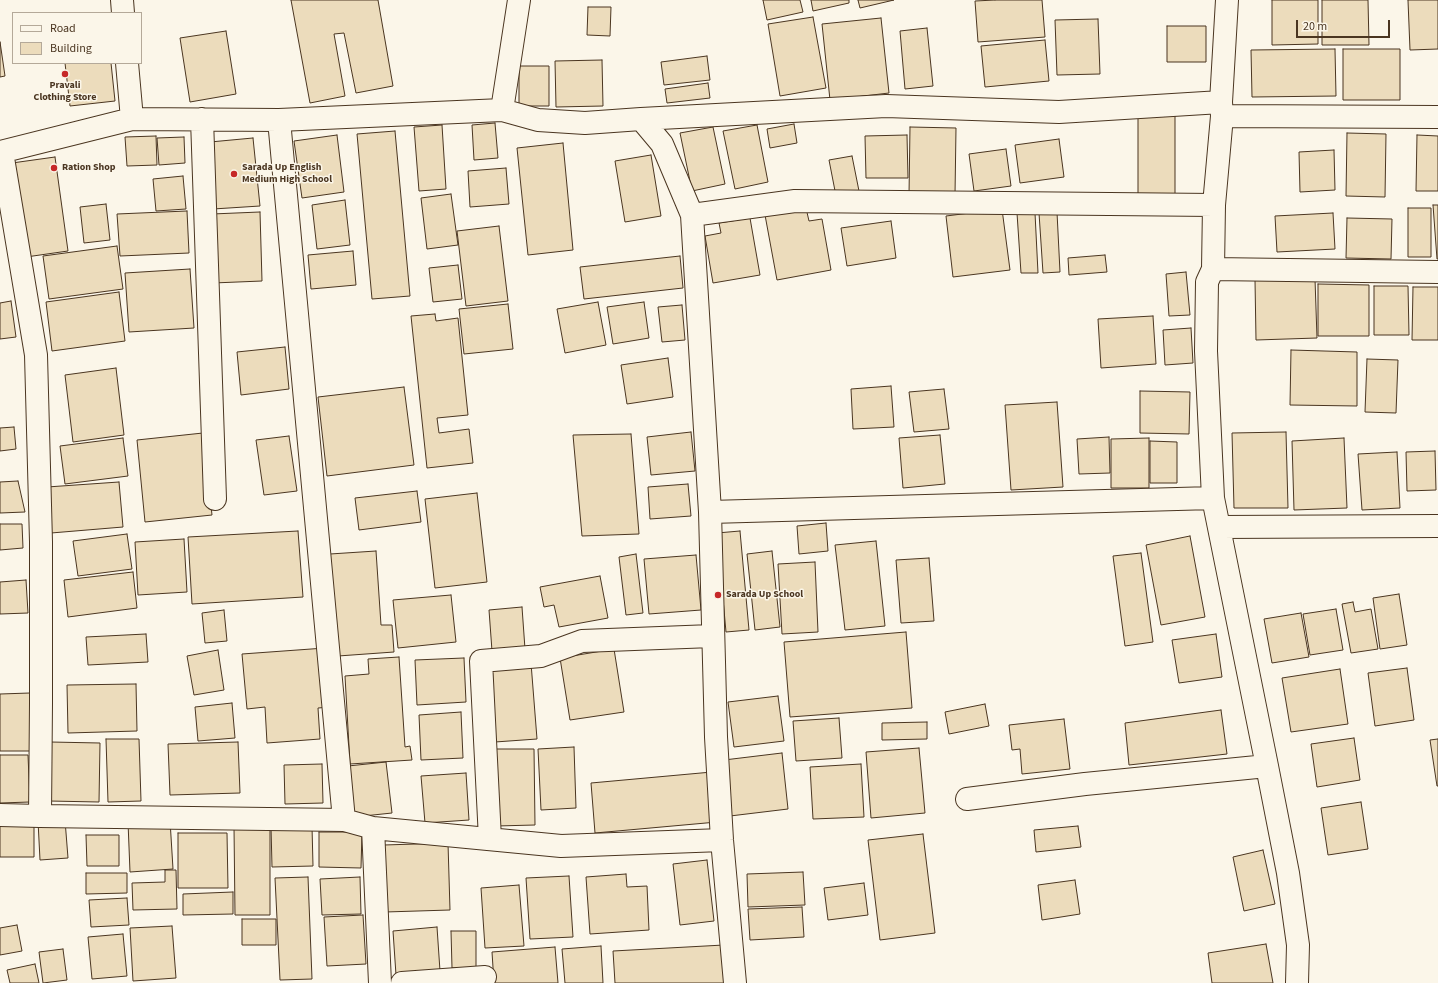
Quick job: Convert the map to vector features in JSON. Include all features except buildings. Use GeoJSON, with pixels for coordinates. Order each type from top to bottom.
{"type":"FeatureCollection","features":[{"type":"Feature","properties":{"kind":"street"},"geometry":{"type":"LineString","coordinates":[[122,0],[123,12]]}},
{"type":"Feature","properties":{"kind":"street"},"geometry":{"type":"LineString","coordinates":[[502,110],[519,0]]}},
{"type":"Feature","properties":{"kind":"street"},"geometry":{"type":"LineString","coordinates":[[1227,0],[1222,109],[1214,205],[1212,269],[1207,282],[1206,351],[1213,498],[1268,766],[1288,874],[1298,945],[1297,983]]}},
{"type":"Feature","properties":{"kind":"street"},"geometry":{"type":"LineString","coordinates":[[127,64],[132,119]]}},
{"type":"Feature","properties":{"kind":"street"},"geometry":{"type":"LineString","coordinates":[[40,816],[41,542],[36,355],[1,152],[132,119],[279,120],[502,110],[538,120],[584,123],[886,106],[1059,112],[1222,109],[1438,118]]}},
{"type":"Feature","properties":{"kind":"street"},"geometry":{"type":"LineString","coordinates":[[202,119],[215,498]]}},
{"type":"Feature","properties":{"kind":"street"},"geometry":{"type":"LineString","coordinates":[[641,119],[662,144],[692,216],[710,512],[712,636],[716,737],[722,840],[735,983]]}},
{"type":"Feature","properties":{"kind":"street"},"geometry":{"type":"LineString","coordinates":[[279,120],[344,820]]}},
{"type":"Feature","properties":{"kind":"street"},"geometry":{"type":"LineString","coordinates":[[692,216],[796,201],[1214,205]]}},
{"type":"Feature","properties":{"kind":"street"},"geometry":{"type":"LineString","coordinates":[[1212,269],[1438,272]]}},
{"type":"Feature","properties":{"kind":"street"},"geometry":{"type":"LineString","coordinates":[[710,512],[1213,498]]}},
{"type":"Feature","properties":{"kind":"street"},"geometry":{"type":"LineString","coordinates":[[1218,527],[1438,526]]}},
{"type":"Feature","properties":{"kind":"street"},"geometry":{"type":"LineString","coordinates":[[490,839],[481,661],[541,656],[582,641],[712,636]]}},
{"type":"Feature","properties":{"kind":"street"},"geometry":{"type":"LineString","coordinates":[[967,799],[1085,784],[1268,766]]}},
{"type":"Feature","properties":{"kind":"street"},"geometry":{"type":"LineString","coordinates":[[0,814],[40,816],[344,820],[373,828],[561,846],[722,840]]}},
{"type":"Feature","properties":{"kind":"street"},"geometry":{"type":"LineString","coordinates":[[373,828],[380,983]]}},
{"type":"Feature","properties":{"kind":"street"},"geometry":{"type":"LineString","coordinates":[[402,983],[485,977]]}},
{"type":"Feature","properties":{"kind":"place","name":"Pravali Clothing Store"},"geometry":{"type":"Point","coordinates":[65,74]}},
{"type":"Feature","properties":{"kind":"place","name":"Ration Shop"},"geometry":{"type":"Point","coordinates":[54,168]}},
{"type":"Feature","properties":{"kind":"place","name":"Sarada Up English Medium High School"},"geometry":{"type":"Point","coordinates":[234,174]}},
{"type":"Feature","properties":{"kind":"place","name":"Sarada Up School"},"geometry":{"type":"Point","coordinates":[718,595]}}]}
